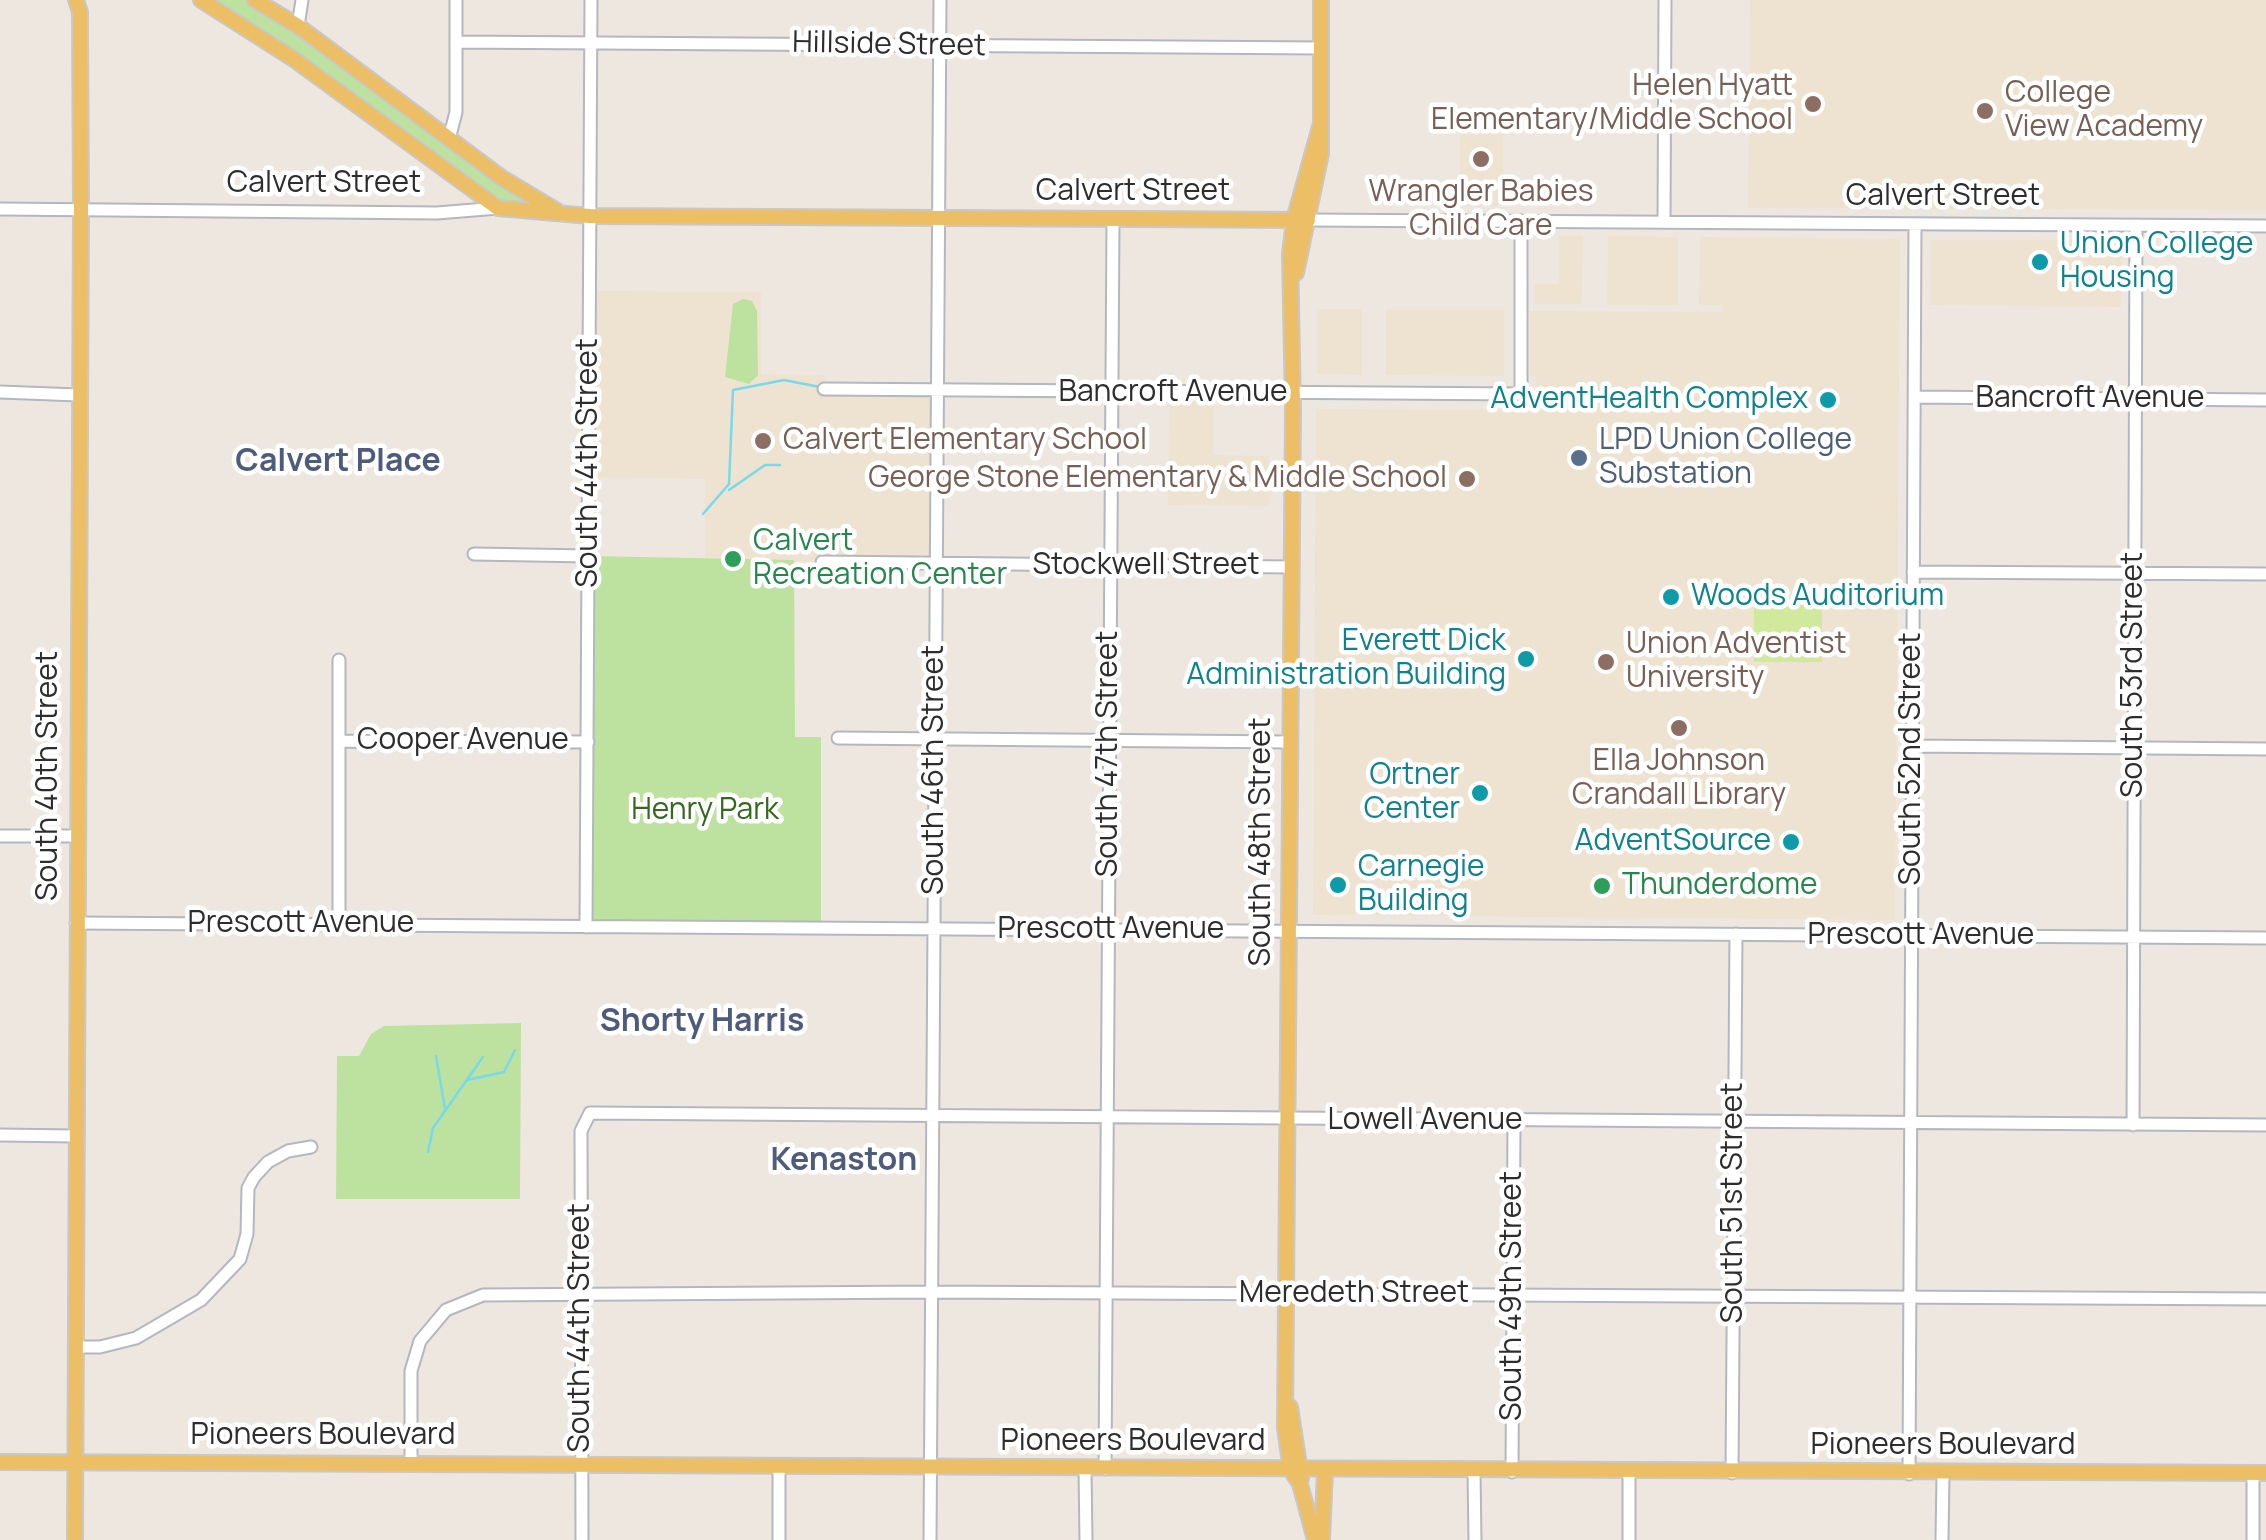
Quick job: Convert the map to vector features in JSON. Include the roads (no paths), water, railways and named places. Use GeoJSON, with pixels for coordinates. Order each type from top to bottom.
{"type":"FeatureCollection","features":[{"type":"Feature","properties":{"kind":"main road"},"geometry":{"type":"LineString","coordinates":[[201,0],[296,60],[498,208]]}},
{"type":"Feature","properties":{"kind":"main road"},"geometry":{"type":"LineString","coordinates":[[254,0],[298,26],[449,139],[558,212]]}},
{"type":"Feature","properties":{"kind":"main road","name":"South 48th Street"},"geometry":{"type":"LineString","coordinates":[[1318,1540],[1298,1475],[1286,1396],[1286,1294],[1292,288],[1301,220],[1320,166],[1321,0]]}},
{"type":"Feature","properties":{"kind":"main road","name":"South 40th Street"},"geometry":{"type":"LineString","coordinates":[[74,1540],[81,4]]}},
{"type":"Feature","properties":{"kind":"main road","name":"Calvert Street"},"geometry":{"type":"LineString","coordinates":[[498,208],[590,216],[1301,220]]}},
{"type":"Feature","properties":{"kind":"main road","name":"Pioneers Boulevard"},"geometry":{"type":"LineString","coordinates":[[0,1462],[1105,1469],[1298,1475],[1324,1471],[2260,1473]]}},
{"type":"Feature","properties":{"kind":"main road"},"geometry":{"type":"LineString","coordinates":[[1318,1540],[1324,1471]]}},
{"type":"Feature","properties":{"kind":"street"},"geometry":{"type":"LineString","coordinates":[[298,26],[302,0]]}},
{"type":"Feature","properties":{"kind":"street"},"geometry":{"type":"LineString","coordinates":[[449,139],[456,112],[456,0]]}},
{"type":"Feature","properties":{"kind":"street","name":"South 44th Street"},"geometry":{"type":"LineString","coordinates":[[586,927],[590,0]]}},
{"type":"Feature","properties":{"kind":"street","name":"South 46th Street"},"geometry":{"type":"LineString","coordinates":[[930,1540],[940,0]]}},
{"type":"Feature","properties":{"kind":"street"},"geometry":{"type":"LineString","coordinates":[[1664,222],[1665,0]]}},
{"type":"Feature","properties":{"kind":"street","name":"Hillside Street"},"geometry":{"type":"LineString","coordinates":[[456,42],[1321,48]]}},
{"type":"Feature","properties":{"kind":"street","name":"Calvert Street"},"geometry":{"type":"LineString","coordinates":[[0,209],[455,213],[498,208]]}},
{"type":"Feature","properties":{"kind":"street","name":"South 47th Street"},"geometry":{"type":"LineString","coordinates":[[1105,1469],[1112,220]]}},
{"type":"Feature","properties":{"kind":"street","name":"Calvert Street"},"geometry":{"type":"LineString","coordinates":[[1301,220],[2266,226]]}},
{"type":"Feature","properties":{"kind":"street","name":"Bancroft Avenue"},"geometry":{"type":"LineString","coordinates":[[824,389],[1520,394],[1521,221]]}},
{"type":"Feature","properties":{"kind":"street","name":"South 52nd Street"},"geometry":{"type":"LineString","coordinates":[[1909,1474],[1915,224]]}},
{"type":"Feature","properties":{"kind":"street","name":"South 53rd Street"},"geometry":{"type":"LineString","coordinates":[[2133,1125],[2136,225]]}},
{"type":"Feature","properties":{"kind":"street"},"geometry":{"type":"LineString","coordinates":[[0,392],[78,394]]}},
{"type":"Feature","properties":{"kind":"street","name":"Bancroft Avenue"},"geometry":{"type":"LineString","coordinates":[[1914,398],[2266,400]]}},
{"type":"Feature","properties":{"kind":"street"},"geometry":{"type":"LineString","coordinates":[[474,554],[588,556]]}},
{"type":"Feature","properties":{"kind":"street","name":"Stockwell Street"},"geometry":{"type":"LineString","coordinates":[[822,562],[1291,567]]}},
{"type":"Feature","properties":{"kind":"street"},"geometry":{"type":"LineString","coordinates":[[1913,572],[2266,574]]}},
{"type":"Feature","properties":{"kind":"street"},"geometry":{"type":"LineString","coordinates":[[339,660],[339,924]]}},
{"type":"Feature","properties":{"kind":"street"},"geometry":{"type":"LineString","coordinates":[[838,738],[1289,742]]}},
{"type":"Feature","properties":{"kind":"street","name":"Cooper Avenue"},"geometry":{"type":"LineString","coordinates":[[339,740],[588,742]]}},
{"type":"Feature","properties":{"kind":"street"},"geometry":{"type":"LineString","coordinates":[[1912,746],[2266,749]]}},
{"type":"Feature","properties":{"kind":"street"},"geometry":{"type":"LineString","coordinates":[[0,836],[77,836]]}},
{"type":"Feature","properties":{"kind":"street","name":"Prescott Avenue"},"geometry":{"type":"LineString","coordinates":[[76,923],[2266,938]]}},
{"type":"Feature","properties":{"kind":"street","name":"South 51st Street"},"geometry":{"type":"LineString","coordinates":[[1732,1473],[1736,934]]}},
{"type":"Feature","properties":{"kind":"street","name":"Lowell Avenue"},"geometry":{"type":"LineString","coordinates":[[584,1116],[598,1112],[2266,1126]]}},
{"type":"Feature","properties":{"kind":"street","name":"South 44th Street"},"geometry":{"type":"LineString","coordinates":[[582,1540],[584,1116]]}},
{"type":"Feature","properties":{"kind":"street","name":"South 49th Street"},"geometry":{"type":"LineString","coordinates":[[1512,1472],[1514,1122]]}},
{"type":"Feature","properties":{"kind":"street"},"geometry":{"type":"LineString","coordinates":[[0,1135],[76,1136]]}},
{"type":"Feature","properties":{"kind":"street"},"geometry":{"type":"LineString","coordinates":[[75,1347],[100,1347],[136,1338],[201,1300],[240,1258],[246,1234],[248,1188],[254,1177],[268,1162],[311,1147]]}},
{"type":"Feature","properties":{"kind":"street","name":"Meredeth Street"},"geometry":{"type":"LineString","coordinates":[[411,1465],[414,1356],[428,1328],[446,1310],[483,1295],[931,1292],[2266,1300]]}},
{"type":"Feature","properties":{"kind":"street"},"geometry":{"type":"LineString","coordinates":[[779,1467],[779,1540]]}},
{"type":"Feature","properties":{"kind":"street"},"geometry":{"type":"LineString","coordinates":[[1085,1469],[1086,1540]]}},
{"type":"Feature","properties":{"kind":"street"},"geometry":{"type":"LineString","coordinates":[[1474,1471],[1474,1540]]}},
{"type":"Feature","properties":{"kind":"street"},"geometry":{"type":"LineString","coordinates":[[1629,1472],[1630,1540]]}},
{"type":"Feature","properties":{"kind":"street"},"geometry":{"type":"LineString","coordinates":[[2252,1540],[2260,1473]]}},
{"type":"Feature","properties":{"kind":"street"},"geometry":{"type":"LineString","coordinates":[[1942,1540],[1943,1474]]}},
{"type":"Feature","properties":{"kind":"waterway"},"geometry":{"type":"LineString","coordinates":[[703,514],[729,484],[733,390],[784,380],[820,387]]}},
{"type":"Feature","properties":{"kind":"waterway"},"geometry":{"type":"LineString","coordinates":[[729,490],[765,465],[780,465]]}},
{"type":"Feature","properties":{"kind":"waterway"},"geometry":{"type":"LineString","coordinates":[[467,1080],[504,1072],[515,1050]]}},
{"type":"Feature","properties":{"kind":"waterway"},"geometry":{"type":"LineString","coordinates":[[436,1056],[445,1109]]}},
{"type":"Feature","properties":{"kind":"waterway"},"geometry":{"type":"LineString","coordinates":[[428,1152],[433,1128],[483,1057]]}},
{"type":"Feature","properties":{"kind":"place","name":"Helen Hyatt Elementary/Middle School"},"geometry":{"type":"Point","coordinates":[1813,104]}},
{"type":"Feature","properties":{"kind":"place","name":"College View Academy"},"geometry":{"type":"Point","coordinates":[1985,111]}},
{"type":"Feature","properties":{"kind":"place","name":"Wrangler Babies Child Care"},"geometry":{"type":"Point","coordinates":[1481,159]}},
{"type":"Feature","properties":{"kind":"place","name":"Union College Housing"},"geometry":{"type":"Point","coordinates":[2040,262]}},
{"type":"Feature","properties":{"kind":"place","name":"AdventHealth Complex"},"geometry":{"type":"Point","coordinates":[1828,400]}},
{"type":"Feature","properties":{"kind":"place","name":"Calvert Elementary School"},"geometry":{"type":"Point","coordinates":[763,441]}},
{"type":"Feature","properties":{"kind":"place","name":"LPD Union College Substation"},"geometry":{"type":"Point","coordinates":[1579,458]}},
{"type":"Feature","properties":{"kind":"place","name":"George Stone Elementary & Middle School"},"geometry":{"type":"Point","coordinates":[1467,479]}},
{"type":"Feature","properties":{"kind":"place","name":"Calvert Recreation Center"},"geometry":{"type":"Point","coordinates":[733,559]}},
{"type":"Feature","properties":{"kind":"place","name":"Woods Auditorium"},"geometry":{"type":"Point","coordinates":[1671,597]}},
{"type":"Feature","properties":{"kind":"place","name":"Everett Dick Administration Building"},"geometry":{"type":"Point","coordinates":[1526,659]}},
{"type":"Feature","properties":{"kind":"place","name":"Union Adventist University"},"geometry":{"type":"Point","coordinates":[1606,662]}},
{"type":"Feature","properties":{"kind":"place","name":"Ella Johnson Crandall Library"},"geometry":{"type":"Point","coordinates":[1679,728]}},
{"type":"Feature","properties":{"kind":"place","name":"Ortner Center"},"geometry":{"type":"Point","coordinates":[1480,793]}},
{"type":"Feature","properties":{"kind":"place","name":"AdventSource"},"geometry":{"type":"Point","coordinates":[1791,842]}},
{"type":"Feature","properties":{"kind":"place","name":"Carnegie Building"},"geometry":{"type":"Point","coordinates":[1338,885]}},
{"type":"Feature","properties":{"kind":"place","name":"Thunderdome"},"geometry":{"type":"Point","coordinates":[1602,886]}},
{"type":"Feature","properties":{"kind":"district","name":"Calvert Place"},"geometry":{"type":"Point","coordinates":[338,462]}},
{"type":"Feature","properties":{"kind":"district","name":"Shorty Harris"},"geometry":{"type":"Point","coordinates":[702,1022]}},
{"type":"Feature","properties":{"kind":"district","name":"Kenaston"},"geometry":{"type":"Point","coordinates":[844,1161]}},
{"type":"Feature","properties":{"kind":"park label","name":"Henry Park"},"geometry":{"type":"Point","coordinates":[705,811]}}]}
